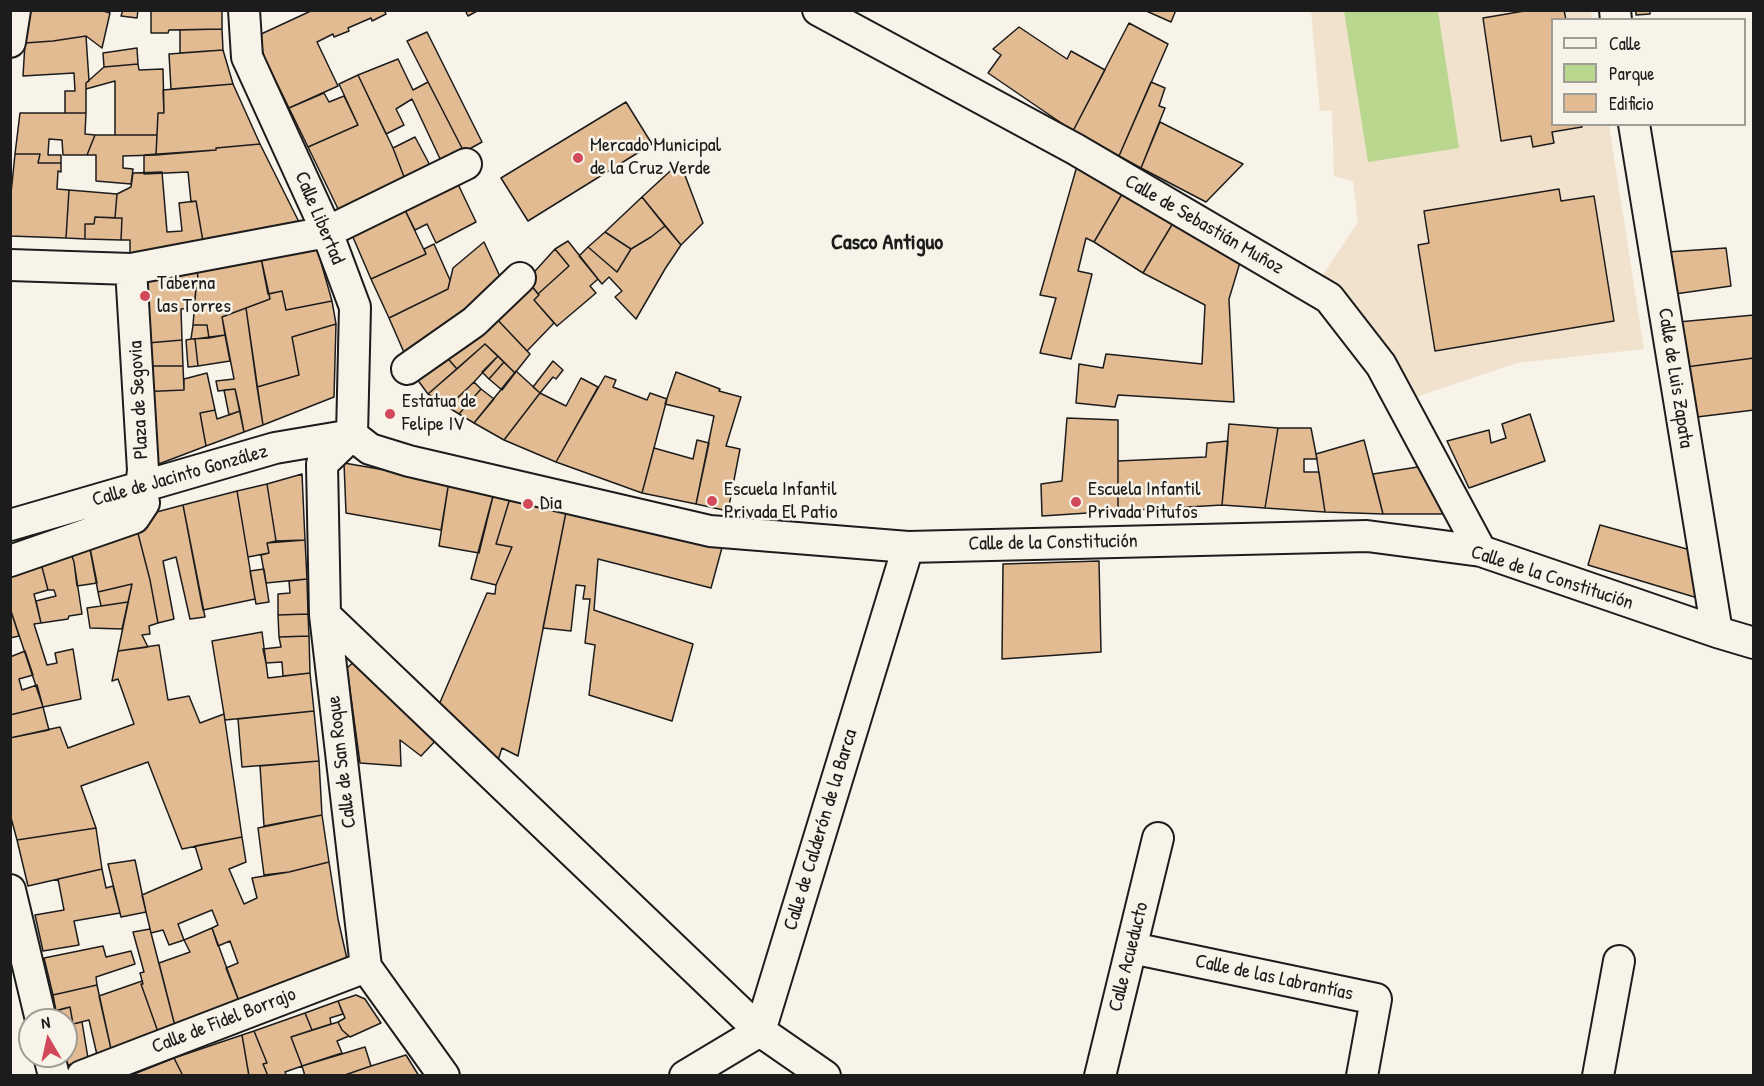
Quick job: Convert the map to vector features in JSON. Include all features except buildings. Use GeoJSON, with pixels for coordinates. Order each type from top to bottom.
{"type":"FeatureCollection","features":[{"type":"Feature","properties":{"kind":"street"},"geometry":{"type":"LineString","coordinates":[[10,42],[15,10]]}},
{"type":"Feature","properties":{"kind":"street","name":"Calle Libertad"},"geometry":{"type":"LineString","coordinates":[[244,10],[247,57],[327,232],[355,307],[352,435]]}},
{"type":"Feature","properties":{"kind":"street","name":"Calle de Sebastián Muñoz"},"geometry":{"type":"LineString","coordinates":[[818,10],[1075,149],[1329,298],[1381,365],[1481,551]]}},
{"type":"Feature","properties":{"kind":"street","name":"Calle de Luis Zapata"},"geometry":{"type":"LineString","coordinates":[[1634,126],[1717,632]]}},
{"type":"Feature","properties":{"kind":"street"},"geometry":{"type":"LineString","coordinates":[[10,266],[131,269],[327,232],[465,164]]}},
{"type":"Feature","properties":{"kind":"street","name":"Plaza de Segovia"},"geometry":{"type":"LineString","coordinates":[[10,561],[134,518],[144,503],[141,488],[143,470],[131,269]]}},
{"type":"Feature","properties":{"kind":"street"},"geometry":{"type":"LineString","coordinates":[[406,369],[474,322],[520,278]]}},
{"type":"Feature","properties":{"kind":"street","name":"Calle de la Constitución"},"geometry":{"type":"LineString","coordinates":[[352,435],[370,449],[409,461],[710,531],[908,547],[1367,536],[1481,551],[1754,643]]}},
{"type":"Feature","properties":{"kind":"street","name":"Calle de Jacinto González"},"geometry":{"type":"LineString","coordinates":[[10,525],[275,448],[352,435]]}},
{"type":"Feature","properties":{"kind":"street","name":"Calle de San Roque"},"geometry":{"type":"LineString","coordinates":[[352,435],[322,464],[325,615],[366,967],[444,1076]]}},
{"type":"Feature","properties":{"kind":"street","name":"Calle de Calderón de la Barca"},"geometry":{"type":"LineString","coordinates":[[760,1031],[908,547]]}},
{"type":"Feature","properties":{"kind":"street"},"geometry":{"type":"LineString","coordinates":[[325,615],[760,1031],[825,1076]]}},
{"type":"Feature","properties":{"kind":"street","name":"Calle Acueducto"},"geometry":{"type":"LineString","coordinates":[[1100,1076],[1158,838]]}},
{"type":"Feature","properties":{"kind":"street"},"geometry":{"type":"LineString","coordinates":[[10,890],[38,1008]]}},
{"type":"Feature","properties":{"kind":"street","name":"Calle de las Labrantías"},"geometry":{"type":"LineString","coordinates":[[1132,948],[1376,999],[1362,1076]]}},
{"type":"Feature","properties":{"kind":"street"},"geometry":{"type":"LineString","coordinates":[[1598,1076],[1619,961]]}},
{"type":"Feature","properties":{"kind":"street","name":"Calle de Fidel Borrajo"},"geometry":{"type":"LineString","coordinates":[[82,1076],[366,967]]}},
{"type":"Feature","properties":{"kind":"street"},"geometry":{"type":"LineString","coordinates":[[685,1076],[760,1031]]}},
{"type":"Feature","properties":{"kind":"shaded area"},"geometry":{"type":"Polygon","coordinates":[[[1311,11],[1591,11],[1592,18],[1551,18],[1551,126],[1609,126],[1644,349],[1517,363],[1416,397],[1385,346],[1320,279],[1358,222],[1353,181],[1334,176],[1332,110],[1320,111],[1311,11]]]}},
{"type":"Feature","properties":{"kind":"green space"},"geometry":{"type":"Polygon","coordinates":[[[1344,11],[1438,11],[1459,148],[1368,162],[1344,11]]]}},
{"type":"Feature","properties":{"kind":"place","name":"Mercado Municipal de la Cruz Verde"},"geometry":{"type":"Point","coordinates":[578,158]}},
{"type":"Feature","properties":{"kind":"place","name":"Taberna las Torres"},"geometry":{"type":"Point","coordinates":[145,296]}},
{"type":"Feature","properties":{"kind":"place","name":"Estatua de Felipe IV"},"geometry":{"type":"Point","coordinates":[390,414]}},
{"type":"Feature","properties":{"kind":"place","name":"Escuela Infantil Privada El Patio"},"geometry":{"type":"Point","coordinates":[712,501]}},
{"type":"Feature","properties":{"kind":"place","name":"Escuela Infantil Privada Pitufos"},"geometry":{"type":"Point","coordinates":[1076,502]}},
{"type":"Feature","properties":{"kind":"place","name":"Dia"},"geometry":{"type":"Point","coordinates":[528,504]}},
{"type":"Feature","properties":{"kind":"district","name":"Casco Antiguo"},"geometry":{"type":"Point","coordinates":[887,243]}}]}
